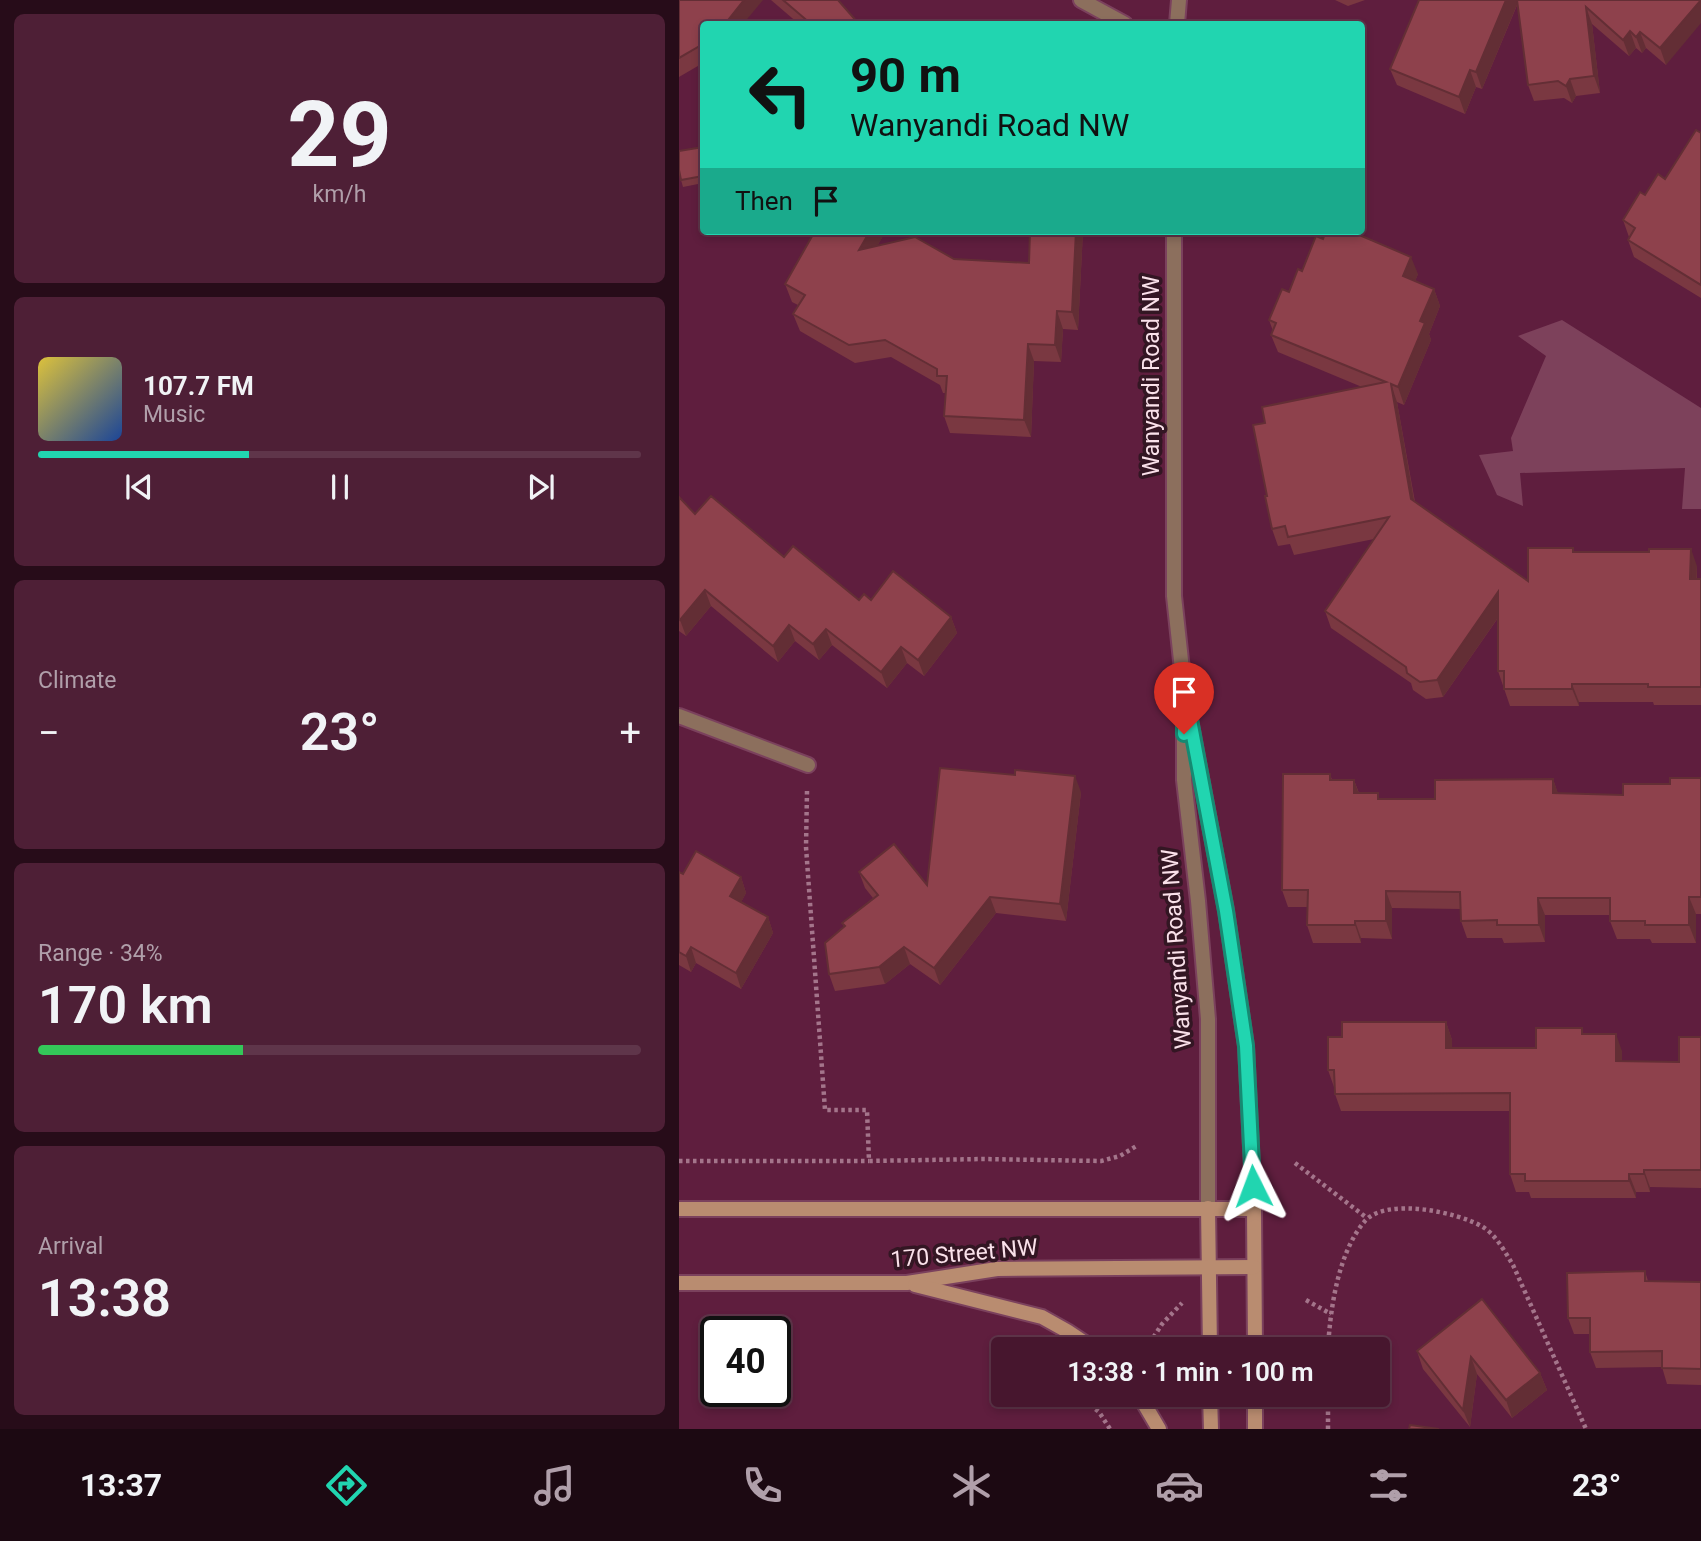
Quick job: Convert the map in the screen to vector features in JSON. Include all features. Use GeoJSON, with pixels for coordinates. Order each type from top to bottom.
{"type":"FeatureCollection","features":[{"type":"Feature","properties":{"kind":"main road"},"geometry":{"type":"LineString","coordinates":[[1208,1208],[1210,1337]]}},
{"type":"Feature","properties":{"kind":"main road","name":"170 Street NW"},"geometry":{"type":"LineString","coordinates":[[679,1209],[1254,1209]]}},
{"type":"Feature","properties":{"kind":"main road"},"geometry":{"type":"LineString","coordinates":[[1254,1209],[1255,1337]]}},
{"type":"Feature","properties":{"kind":"main road","name":"170 Street NW"},"geometry":{"type":"LineString","coordinates":[[679,1283],[907,1283],[997,1269],[1254,1267]]}},
{"type":"Feature","properties":{"kind":"main road"},"geometry":{"type":"LineString","coordinates":[[907,1283],[1042,1317],[1076,1337]]}},
{"type":"Feature","properties":{"kind":"main road"},"geometry":{"type":"LineString","coordinates":[[1146,1407],[1159,1429]]}},
{"type":"Feature","properties":{"kind":"main road"},"geometry":{"type":"LineString","coordinates":[[1210,1407],[1211,1429]]}},
{"type":"Feature","properties":{"kind":"main road"},"geometry":{"type":"LineString","coordinates":[[1255,1407],[1255,1429]]}},
{"type":"Feature","properties":{"kind":"street"},"geometry":{"type":"LineString","coordinates":[[1081,0],[1120,21]]}},
{"type":"Feature","properties":{"kind":"street"},"geometry":{"type":"LineString","coordinates":[[1177,21],[1179,0]]}},
{"type":"Feature","properties":{"kind":"street","name":"Wanyandi Road NW"},"geometry":{"type":"LineString","coordinates":[[1174,235],[1174,596],[1184,688],[1226,911],[1246,1046],[1254,1209]]}},
{"type":"Feature","properties":{"kind":"street","name":"Wanyandi Road NW"},"geometry":{"type":"LineString","coordinates":[[1184,688],[1184,779],[1198,901],[1207,1019],[1208,1208]]}},
{"type":"Feature","properties":{"kind":"street"},"geometry":{"type":"LineString","coordinates":[[679,716],[808,765]]}},
{"type":"Feature","properties":{"kind":"path"},"geometry":{"type":"LineString","coordinates":[[808,765],[806,847],[825,1110],[867,1110],[869,1161]]}},
{"type":"Feature","properties":{"kind":"path"},"geometry":{"type":"LineString","coordinates":[[679,1161],[1101,1161],[1120,1156],[1138,1146]]}},
{"type":"Feature","properties":{"kind":"path"},"geometry":{"type":"LineString","coordinates":[[1294,1163],[1367,1218]]}},
{"type":"Feature","properties":{"kind":"path"},"geometry":{"type":"LineString","coordinates":[[1329,1337],[1333,1297],[1342,1268],[1367,1218],[1387,1211],[1427,1209],[1447,1212],[1483,1227],[1513,1265],[1586,1429]]}},
{"type":"Feature","properties":{"kind":"path"},"geometry":{"type":"LineString","coordinates":[[1154,1337],[1162,1324],[1188,1297]]}},
{"type":"Feature","properties":{"kind":"path"},"geometry":{"type":"LineString","coordinates":[[1306,1300],[1331,1314]]}},
{"type":"Feature","properties":{"kind":"path"},"geometry":{"type":"LineString","coordinates":[[1093,1407],[1110,1429]]}},
{"type":"Feature","properties":{"kind":"path"},"geometry":{"type":"LineString","coordinates":[[1328,1407],[1328,1429]]}},
{"type":"Feature","properties":{"kind":"shaded area"},"geometry":{"type":"Polygon","coordinates":[[[1562,320],[1701,408],[1701,509],[1682,509],[1685,468],[1520,473],[1523,506],[1497,495],[1479,455],[1513,451],[1511,438],[1546,356],[1518,336],[1562,320]]]}},
{"type":"Feature","properties":{"kind":"building"},"geometry":{"type":"Polygon","coordinates":[[[679,0],[744,0],[727,21],[700,21],[700,46],[679,58],[679,0]]]}},
{"type":"Feature","properties":{"kind":"building"},"geometry":{"type":"Polygon","coordinates":[[[783,0],[838,0],[856,21],[808,21],[783,0]]]}},
{"type":"Feature","properties":{"kind":"building"},"geometry":{"type":"Polygon","coordinates":[[[1419,0],[1506,0],[1476,72],[1470,70],[1459,97],[1390,69],[1419,0]]]}},
{"type":"Feature","properties":{"kind":"building"},"geometry":{"type":"Polygon","coordinates":[[[1517,0],[1701,0],[1660,48],[1640,32],[1636,37],[1630,31],[1623,40],[1586,7],[1594,76],[1570,79],[1566,86],[1558,81],[1528,85],[1517,0]]]}},
{"type":"Feature","properties":{"kind":"building"},"geometry":{"type":"Polygon","coordinates":[[[1696,130],[1701,133],[1701,285],[1628,240],[1635,228],[1623,220],[1640,192],[1645,195],[1658,174],[1665,179],[1696,130]]]}},
{"type":"Feature","properties":{"kind":"building"},"geometry":{"type":"Polygon","coordinates":[[[700,148],[700,177],[681,180],[679,151],[700,148]]]}},
{"type":"Feature","properties":{"kind":"building"},"geometry":{"type":"Polygon","coordinates":[[[813,235],[868,235],[859,250],[915,237],[954,259],[1029,263],[1030,235],[1076,235],[1072,312],[1057,311],[1055,345],[1028,344],[1024,420],[944,416],[947,376],[937,376],[937,369],[885,340],[849,345],[793,314],[805,295],[785,284],[813,235]]]}},
{"type":"Feature","properties":{"kind":"building"},"geometry":{"type":"Polygon","coordinates":[[[1324,235],[1359,235],[1411,257],[1403,276],[1434,289],[1420,321],[1425,323],[1398,387],[1391,384],[1411,499],[1528,581],[1528,548],[1573,548],[1573,552],[1691,549],[1690,579],[1701,579],[1701,687],[1572,684],[1572,689],[1504,689],[1504,671],[1498,671],[1498,592],[1437,680],[1420,682],[1407,673],[1406,667],[1325,611],[1389,517],[1288,537],[1285,526],[1272,529],[1253,425],[1265,423],[1262,407],[1386,382],[1271,335],[1276,323],[1269,320],[1282,289],[1289,292],[1298,269],[1302,271],[1316,236],[1323,239],[1324,235]]]}},
{"type":"Feature","properties":{"kind":"building"},"geometry":{"type":"Polygon","coordinates":[[[711,496],[784,557],[793,546],[859,600],[864,594],[871,600],[893,571],[951,617],[918,660],[901,647],[881,672],[826,629],[813,644],[789,625],[773,646],[705,590],[680,620],[679,497],[695,514],[711,496]]]}},
{"type":"Feature","properties":{"kind":"building"},"geometry":{"type":"Polygon","coordinates":[[[940,768],[1015,775],[1015,770],[1075,776],[1060,904],[990,897],[934,968],[904,947],[879,967],[829,974],[825,943],[845,926],[842,923],[878,895],[859,872],[894,844],[927,885],[940,768]]]}},
{"type":"Feature","properties":{"kind":"building"},"geometry":{"type":"Polygon","coordinates":[[[1283,774],[1330,774],[1330,780],[1354,780],[1354,793],[1378,793],[1378,799],[1435,799],[1435,780],[1553,779],[1553,793],[1623,795],[1623,784],[1670,784],[1670,778],[1701,778],[1701,897],[1689,897],[1689,925],[1645,925],[1645,921],[1610,921],[1610,898],[1538,898],[1539,925],[1497,925],[1497,920],[1461,921],[1460,892],[1386,891],[1386,921],[1355,921],[1355,925],[1307,925],[1308,890],[1282,890],[1283,774]]]}},
{"type":"Feature","properties":{"kind":"building"},"geometry":{"type":"Polygon","coordinates":[[[696,851],[741,877],[730,896],[768,917],[736,973],[691,947],[686,956],[679,952],[679,872],[683,874],[696,851]]]}},
{"type":"Feature","properties":{"kind":"building"},"geometry":{"type":"Polygon","coordinates":[[[1342,1022],[1446,1022],[1446,1048],[1536,1048],[1536,1028],[1582,1028],[1582,1034],[1616,1034],[1616,1061],[1679,1062],[1679,1037],[1701,1037],[1701,1170],[1644,1170],[1644,1174],[1629,1174],[1629,1181],[1525,1181],[1525,1174],[1510,1174],[1510,1093],[1335,1094],[1334,1070],[1328,1070],[1328,1037],[1342,1037],[1342,1022]]]}},
{"type":"Feature","properties":{"kind":"building"},"geometry":{"type":"Polygon","coordinates":[[[1645,1271],[1645,1281],[1701,1282],[1701,1369],[1662,1368],[1662,1351],[1590,1352],[1590,1318],[1568,1318],[1567,1273],[1645,1271]]]}},
{"type":"Feature","properties":{"kind":"building"},"geometry":{"type":"Polygon","coordinates":[[[1482,1299],[1540,1373],[1506,1400],[1471,1357],[1463,1410],[1417,1351],[1482,1299]]]}},
{"type":"Feature","properties":{"kind":"building"},"geometry":{"type":"Polygon","coordinates":[[[1410,1425],[1439,1429],[1409,1429],[1410,1425]]]}},
{"type":"Feature","properties":{"kind":"route"},"geometry":{"type":"LineString","coordinates":[[1184,734],[1184,688],[1226,911],[1246,1046],[1253,1186]]}}]}
